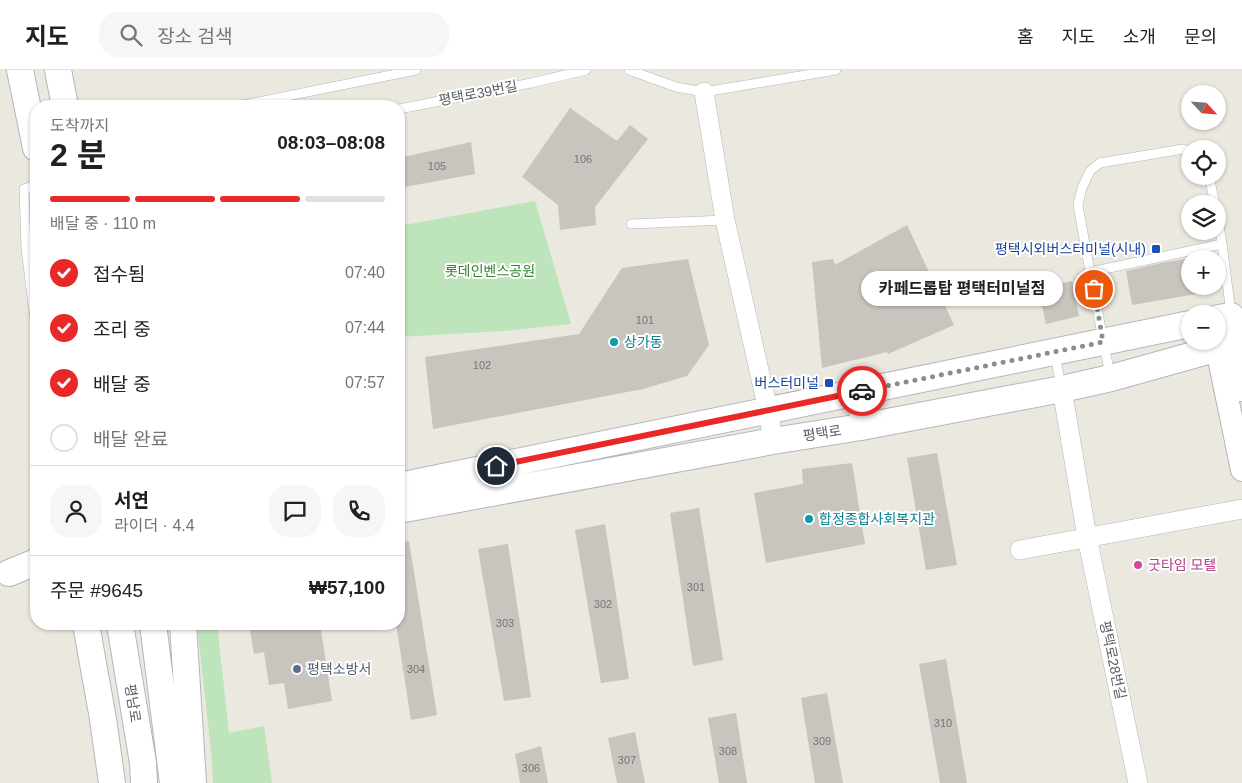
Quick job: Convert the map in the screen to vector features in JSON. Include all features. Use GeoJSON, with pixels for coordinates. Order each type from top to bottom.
{"type":"FeatureCollection","features":[{"type":"Feature","properties":{"kind":"main road"},"geometry":{"type":"LineString","coordinates":[[20,70],[30,119]]}},
{"type":"Feature","properties":{"kind":"main road"},"geometry":{"type":"LineString","coordinates":[[58,70],[64,100]]}},
{"type":"Feature","properties":{"kind":"main road"},"geometry":{"type":"LineString","coordinates":[[405,485],[1181,326]]}},
{"type":"Feature","properties":{"kind":"main road","name":"평택로"},"geometry":{"type":"LineString","coordinates":[[405,509],[1062,389],[1111,378],[1231,345]]}},
{"type":"Feature","properties":{"kind":"main road"},"geometry":{"type":"LineString","coordinates":[[5,573],[30,564]]}},
{"type":"Feature","properties":{"kind":"main road"},"geometry":{"type":"LineString","coordinates":[[5,573],[30,573]]}},
{"type":"Feature","properties":{"kind":"main road"},"geometry":{"type":"LineString","coordinates":[[87,630],[104,720],[112,783]]}},
{"type":"Feature","properties":{"kind":"main road","name":"평남로"},"geometry":{"type":"LineString","coordinates":[[121,630],[143,763],[144,783]]}},
{"type":"Feature","properties":{"kind":"main road"},"geometry":{"type":"LineString","coordinates":[[154,630],[173,783]]}},
{"type":"Feature","properties":{"kind":"main road"},"geometry":{"type":"LineString","coordinates":[[183,630],[193,783]]}},
{"type":"Feature","properties":{"kind":"street"},"geometry":{"type":"LineString","coordinates":[[704,92],[726,220],[768,410],[773,441]]}},
{"type":"Feature","properties":{"kind":"street"},"geometry":{"type":"LineString","coordinates":[[1230,316],[1242,470]]}},
{"type":"Feature","properties":{"kind":"street"},"geometry":{"type":"LineString","coordinates":[[1231,345],[1242,390]]}},
{"type":"Feature","properties":{"kind":"street","name":"평택로28번길"},"geometry":{"type":"LineString","coordinates":[[1062,389],[1087,537],[1138,783]]}},
{"type":"Feature","properties":{"kind":"street"},"geometry":{"type":"LineString","coordinates":[[856,392],[861,427]]}},
{"type":"Feature","properties":{"kind":"street"},"geometry":{"type":"LineString","coordinates":[[1020,550],[1242,509]]}},
{"type":"Feature","properties":{"kind":"lane"},"geometry":{"type":"LineString","coordinates":[[268,100],[416,70]]}},
{"type":"Feature","properties":{"kind":"lane","name":"평택로39번길"},"geometry":{"type":"LineString","coordinates":[[405,108],[532,83],[586,70]]}},
{"type":"Feature","properties":{"kind":"lane"},"geometry":{"type":"LineString","coordinates":[[628,70],[676,87],[704,92],[836,70]]}},
{"type":"Feature","properties":{"kind":"lane"},"geometry":{"type":"LineString","coordinates":[[1111,378],[1078,205],[1082,188],[1090,171],[1100,163],[1181,150]]}},
{"type":"Feature","properties":{"kind":"lane"},"geometry":{"type":"LineString","coordinates":[[30,187],[24,189],[26,248],[30,272]]}},
{"type":"Feature","properties":{"kind":"lane"},"geometry":{"type":"LineString","coordinates":[[631,224],[726,220]]}},
{"type":"Feature","properties":{"kind":"lane"},"geometry":{"type":"LineString","coordinates":[[1221,240],[1230,316]]}},
{"type":"Feature","properties":{"kind":"lane"},"geometry":{"type":"LineString","coordinates":[[1090,272],[1222,244]]}},
{"type":"Feature","properties":{"kind":"lane"},"geometry":{"type":"LineString","coordinates":[[1054,352],[1062,389]]}},
{"type":"Feature","properties":{"kind":"green space","name":"롯데인벤스공원"},"geometry":{"type":"Polygon","coordinates":[[[535,201],[571,324],[503,331],[405,337],[405,225],[535,201]]]}},
{"type":"Feature","properties":{"kind":"green space"},"geometry":{"type":"Polygon","coordinates":[[[198,630],[218,630],[229,733],[264,726],[272,783],[213,783],[198,630]]]}},
{"type":"Feature","properties":{"kind":"building"},"geometry":{"type":"Polygon","coordinates":[[[570,108],[617,141],[630,125],[648,139],[595,207],[596,225],[560,230],[558,205],[522,177],[570,108]]]}},
{"type":"Feature","properties":{"kind":"building"},"geometry":{"type":"Polygon","coordinates":[[[471,142],[475,174],[405,187],[405,157],[471,142]]]}},
{"type":"Feature","properties":{"kind":"building"},"geometry":{"type":"Polygon","coordinates":[[[907,225],[954,325],[888,354],[887,352],[822,368],[812,262],[833,259],[835,265],[907,225]]]}},
{"type":"Feature","properties":{"kind":"building","name":"상가동"},"geometry":{"type":"Polygon","coordinates":[[[688,259],[709,345],[687,376],[643,389],[433,429],[425,357],[579,334],[622,268],[688,259]]]}},
{"type":"Feature","properties":{"kind":"building"},"geometry":{"type":"Polygon","coordinates":[[[1181,260],[1181,295],[1191,295],[1132,305],[1126,271],[1181,260]]]}},
{"type":"Feature","properties":{"kind":"building"},"geometry":{"type":"Polygon","coordinates":[[[1072,281],[1079,316],[1046,324],[1038,288],[1072,281]]]}},
{"type":"Feature","properties":{"kind":"building"},"geometry":{"type":"Polygon","coordinates":[[[937,453],[957,565],[926,570],[907,458],[937,453]]]}},
{"type":"Feature","properties":{"kind":"building","name":"합정종합사회복지관"},"geometry":{"type":"Polygon","coordinates":[[[852,463],[865,544],[766,563],[754,493],[803,484],[802,469],[852,463]]]}},
{"type":"Feature","properties":{"kind":"building"},"geometry":{"type":"Polygon","coordinates":[[[699,508],[723,660],[693,666],[670,513],[699,508]]]}},
{"type":"Feature","properties":{"kind":"building"},"geometry":{"type":"Polygon","coordinates":[[[605,524],[629,679],[601,683],[575,530],[605,524]]]}},
{"type":"Feature","properties":{"kind":"building"},"geometry":{"type":"Polygon","coordinates":[[[405,541],[409,541],[437,715],[411,720],[397,630],[405,630],[405,541]]]}},
{"type":"Feature","properties":{"kind":"building"},"geometry":{"type":"Polygon","coordinates":[[[508,544],[531,697],[504,701],[478,549],[508,544]]]}},
{"type":"Feature","properties":{"kind":"building","name":"평택소방서"},"geometry":{"type":"Polygon","coordinates":[[[250,630],[321,630],[332,701],[288,709],[284,683],[269,685],[264,652],[254,654],[250,630]]]}},
{"type":"Feature","properties":{"kind":"building"},"geometry":{"type":"Polygon","coordinates":[[[946,659],[967,783],[940,783],[919,664],[946,659]]]}},
{"type":"Feature","properties":{"kind":"building"},"geometry":{"type":"Polygon","coordinates":[[[827,693],[843,783],[815,783],[801,698],[827,693]]]}},
{"type":"Feature","properties":{"kind":"building"},"geometry":{"type":"Polygon","coordinates":[[[736,713],[747,783],[719,783],[708,718],[736,713]]]}},
{"type":"Feature","properties":{"kind":"building"},"geometry":{"type":"Polygon","coordinates":[[[635,732],[645,783],[617,783],[608,738],[635,732]]]}},
{"type":"Feature","properties":{"kind":"building"},"geometry":{"type":"Polygon","coordinates":[[[541,746],[548,783],[520,783],[515,754],[541,746]]]}},
{"type":"Feature","properties":{"kind":"way so far"},"geometry":{"type":"LineString","coordinates":[[862,391],[1103,342],[1094,289]]}},
{"type":"Feature","properties":{"kind":"place","name":"평택시외버스터미널(시내)"},"geometry":{"type":"Point","coordinates":[1156,249]}},
{"type":"Feature","properties":{"kind":"place","name":"카페드롭탑 평택터미널점"},"geometry":{"type":"Point","coordinates":[1094,289]}},
{"type":"Feature","properties":{"kind":"place","name":"상가동"},"geometry":{"type":"Point","coordinates":[614,342]}},
{"type":"Feature","properties":{"kind":"place","name":"버스터미널"},"geometry":{"type":"Point","coordinates":[829,383]}},
{"type":"Feature","properties":{"kind":"place","name":"합정종합사회복지관"},"geometry":{"type":"Point","coordinates":[809,519]}},
{"type":"Feature","properties":{"kind":"place","name":"굿타임 모텔"},"geometry":{"type":"Point","coordinates":[1138,565]}},
{"type":"Feature","properties":{"kind":"place","name":"평택소방서"},"geometry":{"type":"Point","coordinates":[297,669]}},
{"type":"Feature","properties":{"kind":"route"},"geometry":{"type":"LineString","coordinates":[[496,466],[862,391]]}}]}
